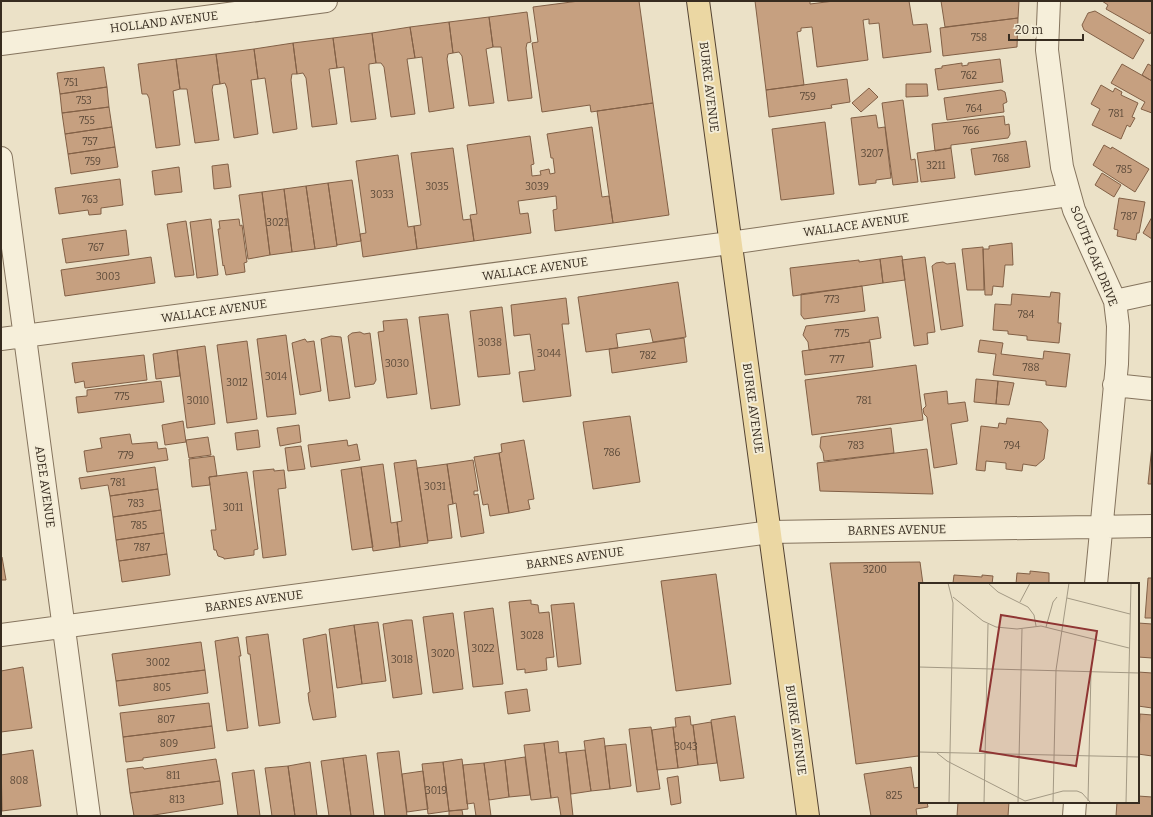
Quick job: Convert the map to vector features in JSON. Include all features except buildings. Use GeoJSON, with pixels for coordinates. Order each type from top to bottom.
{"type":"FeatureCollection","features":[{"type":"Feature","properties":{"kind":"main road","name":"BURKE AVENUE"},"geometry":{"type":"LineString","coordinates":[[698,1],[808,816]]}},
{"type":"Feature","properties":{"kind":"street","name":"HOLLAND AVENUE"},"geometry":{"type":"LineString","coordinates":[[1,44],[326,1]]}},
{"type":"Feature","properties":{"kind":"street","name":"SOUTH OAK DRIVE"},"geometry":{"type":"LineString","coordinates":[[1049,1],[1047,50],[1058,148],[1069,195],[1115,301],[1118,345],[1096,583]]}},
{"type":"Feature","properties":{"kind":"street","name":"ADEE AVENUE"},"geometry":{"type":"LineString","coordinates":[[1,158],[89,816]]}},
{"type":"Feature","properties":{"kind":"street","name":"WALLACE AVENUE"},"geometry":{"type":"LineString","coordinates":[[1,339],[730,243],[1069,195]]}},
{"type":"Feature","properties":{"kind":"street"},"geometry":{"type":"LineString","coordinates":[[1115,301],[1152,293]]}},
{"type":"Feature","properties":{"kind":"street"},"geometry":{"type":"LineString","coordinates":[[1114,385],[1152,389]]}},
{"type":"Feature","properties":{"kind":"street","name":"BARNES AVENUE"},"geometry":{"type":"LineString","coordinates":[[1,635],[770,532],[1152,526]]}},
{"type":"Feature","properties":{"kind":"street"},"geometry":{"type":"LineString","coordinates":[[1074,816],[1075,803]]}}]}
